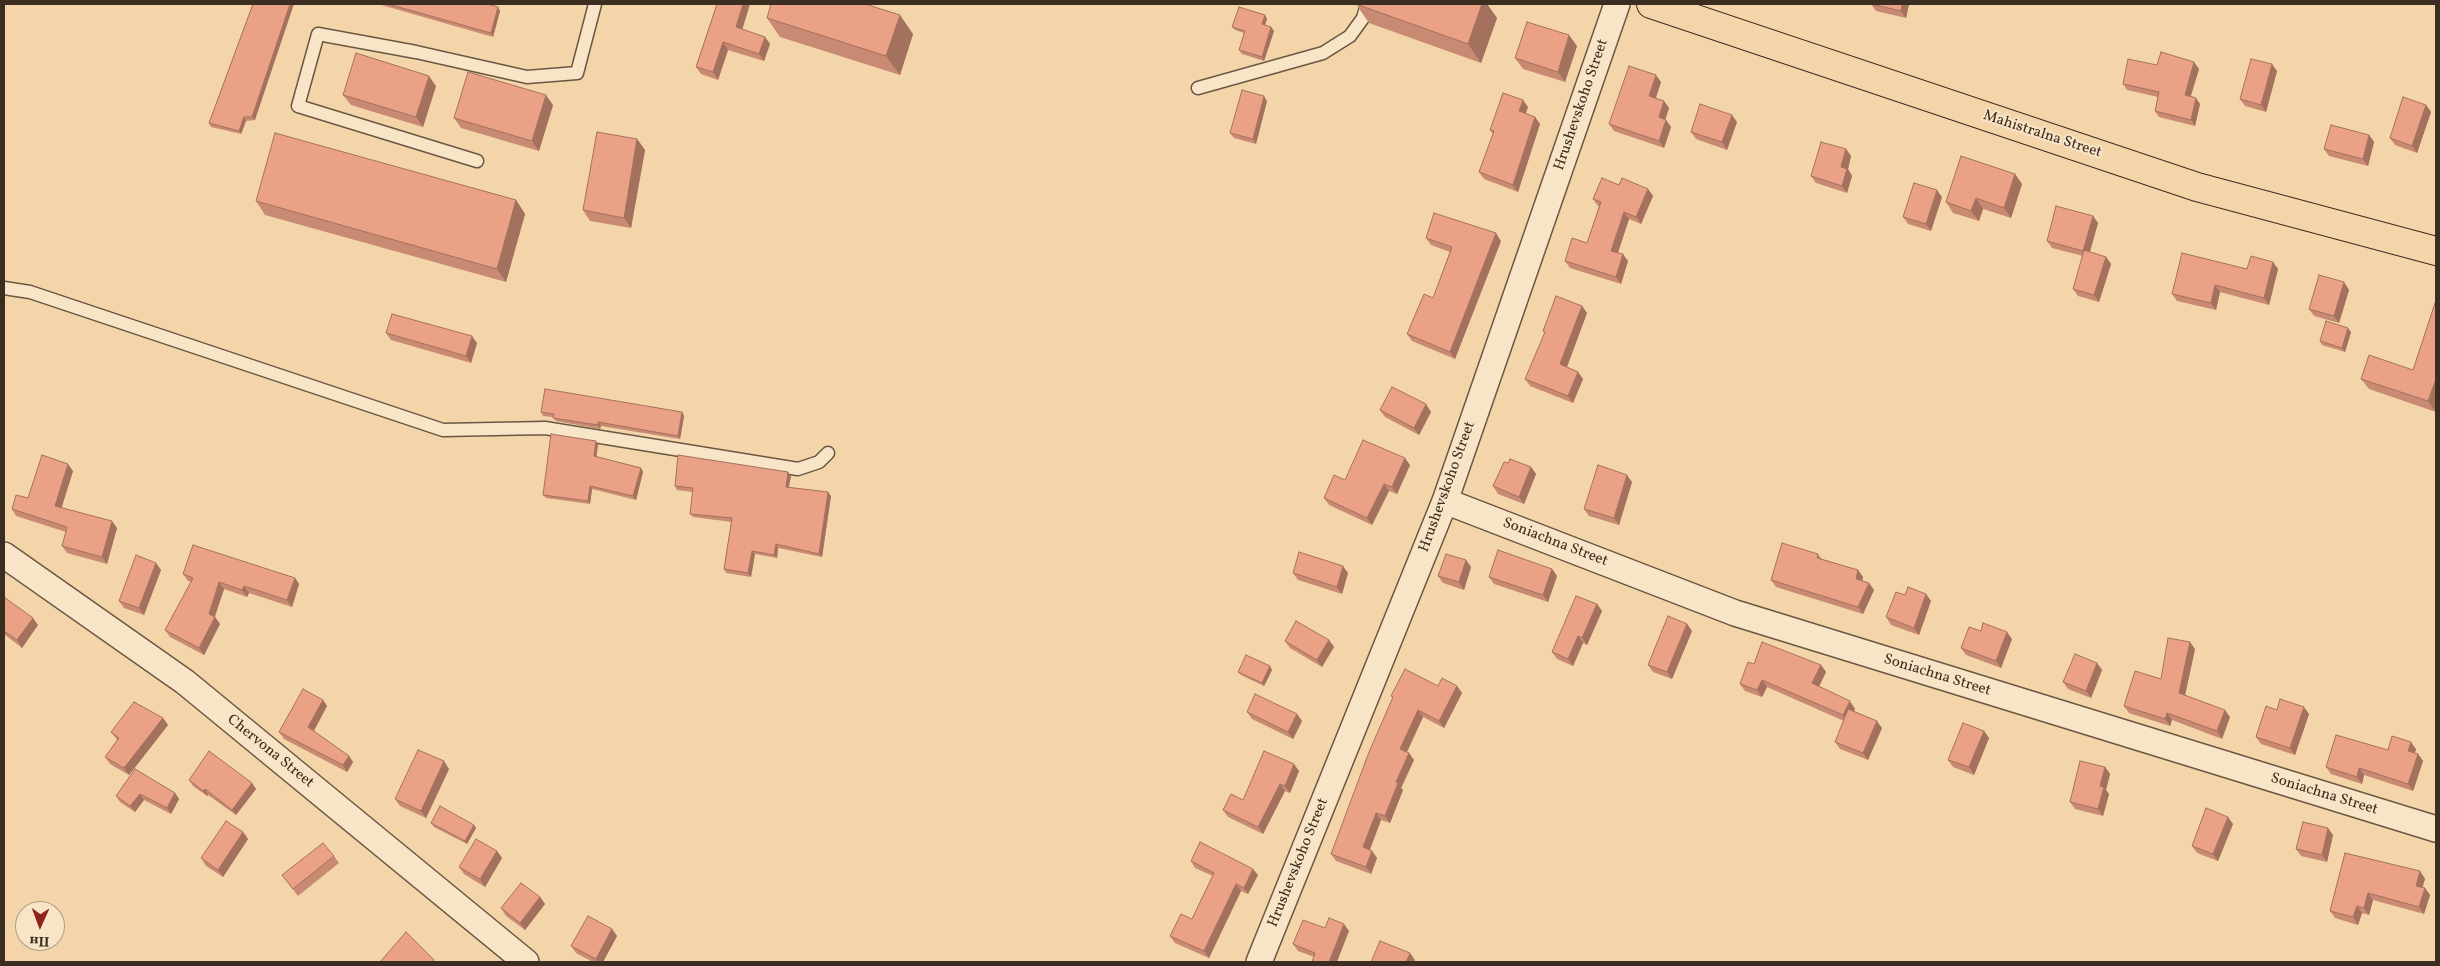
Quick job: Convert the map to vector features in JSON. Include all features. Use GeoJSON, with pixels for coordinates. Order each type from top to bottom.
{"type":"FeatureCollection","features":[{"type":"Feature","properties":{"kind":"main road","name":"Mahistralna Street"},"geometry":{"type":"LineString","coordinates":[[1661,6],[2197,186],[2436,251]]}},
{"type":"Feature","properties":{"kind":"street","name":"Hrushevskoho Street"},"geometry":{"type":"LineString","coordinates":[[1268,960],[1445,501],[1617,4]]}},
{"type":"Feature","properties":{"kind":"street","name":"Soniachna Street"},"geometry":{"type":"LineString","coordinates":[[1445,501],[1735,613],[2436,829]]}},
{"type":"Feature","properties":{"kind":"street","name":"Chervona Street"},"geometry":{"type":"LineString","coordinates":[[4,554],[185,682],[526,962]]}},
{"type":"Feature","properties":{"kind":"lane"},"geometry":{"type":"LineString","coordinates":[[477,161],[298,106],[318,34],[416,52],[526,77],[576,73],[595,4]]}},
{"type":"Feature","properties":{"kind":"lane"},"geometry":{"type":"LineString","coordinates":[[1198,88],[1323,53],[1350,36],[1363,18],[1367,4]]}},
{"type":"Feature","properties":{"kind":"lane"},"geometry":{"type":"LineString","coordinates":[[4,288],[30,292],[443,430],[545,428],[798,468],[819,462],[828,453]]}},
{"type":"Feature","properties":{"kind":"building"},"geometry":{"type":"Polygon","coordinates":[[[253,4],[290,4],[252,117],[244,117],[239,131],[209,123],[253,4]]]}},
{"type":"Feature","properties":{"kind":"building"},"geometry":{"type":"Polygon","coordinates":[[[388,4],[488,4],[498,7],[491,33],[388,4]]]}},
{"type":"Feature","properties":{"kind":"building"},"geometry":{"type":"Polygon","coordinates":[[[717,4],[743,4],[736,27],[765,37],[759,54],[723,42],[713,72],[696,67],[717,4]]]}},
{"type":"Feature","properties":{"kind":"building"},"geometry":{"type":"Polygon","coordinates":[[[771,4],[865,4],[900,15],[886,56],[767,18],[771,4]]]}},
{"type":"Feature","properties":{"kind":"building"},"geometry":{"type":"Polygon","coordinates":[[[1356,4],[1482,4],[1468,44],[1356,4]]]}},
{"type":"Feature","properties":{"kind":"building"},"geometry":{"type":"Polygon","coordinates":[[[1871,4],[1902,4],[1901,11],[1871,4]]]}},
{"type":"Feature","properties":{"kind":"building"},"geometry":{"type":"Polygon","coordinates":[[[1239,7],[1265,15],[1262,24],[1271,27],[1262,57],[1239,50],[1245,31],[1232,27],[1239,7]]]}},
{"type":"Feature","properties":{"kind":"building"},"geometry":{"type":"Polygon","coordinates":[[[1527,22],[1569,35],[1558,72],[1515,58],[1527,22]]]}},
{"type":"Feature","properties":{"kind":"building"},"geometry":{"type":"Polygon","coordinates":[[[2161,52],[2194,62],[2185,95],[2196,98],[2191,120],[2155,111],[2159,92],[2123,84],[2128,59],[2157,65],[2161,52]]]}},
{"type":"Feature","properties":{"kind":"building"},"geometry":{"type":"Polygon","coordinates":[[[356,53],[429,76],[416,117],[343,95],[356,53]]]}},
{"type":"Feature","properties":{"kind":"building"},"geometry":{"type":"Polygon","coordinates":[[[2251,59],[2272,64],[2261,105],[2240,99],[2251,59]]]}},
{"type":"Feature","properties":{"kind":"building"},"geometry":{"type":"Polygon","coordinates":[[[1629,66],[1656,75],[1649,96],[1664,101],[1659,117],[1666,120],[1659,141],[1609,124],[1629,66]]]}},
{"type":"Feature","properties":{"kind":"building"},"geometry":{"type":"Polygon","coordinates":[[[468,72],[546,95],[532,141],[454,118],[468,72]]]}},
{"type":"Feature","properties":{"kind":"building"},"geometry":{"type":"Polygon","coordinates":[[[1242,90],[1264,96],[1253,139],[1230,133],[1242,90]]]}},
{"type":"Feature","properties":{"kind":"building"},"geometry":{"type":"Polygon","coordinates":[[[1503,93],[1523,100],[1519,111],[1535,117],[1513,185],[1479,172],[1494,131],[1490,130],[1503,93]]]}},
{"type":"Feature","properties":{"kind":"building"},"geometry":{"type":"Polygon","coordinates":[[[2403,97],[2426,105],[2412,146],[2390,138],[2403,97]]]}},
{"type":"Feature","properties":{"kind":"building"},"geometry":{"type":"Polygon","coordinates":[[[1700,104],[1732,115],[1722,142],[1691,132],[1700,104]]]}},
{"type":"Feature","properties":{"kind":"building"},"geometry":{"type":"Polygon","coordinates":[[[2331,125],[2369,135],[2363,159],[2324,149],[2331,125]]]}},
{"type":"Feature","properties":{"kind":"building"},"geometry":{"type":"Polygon","coordinates":[[[597,132],[637,139],[624,218],[583,210],[597,132]]]}},
{"type":"Feature","properties":{"kind":"building"},"geometry":{"type":"Polygon","coordinates":[[[275,133],[516,200],[497,269],[256,201],[275,133]]]}},
{"type":"Feature","properties":{"kind":"building"},"geometry":{"type":"Polygon","coordinates":[[[1821,142],[1846,149],[1841,167],[1847,169],[1842,186],[1811,176],[1821,142]]]}},
{"type":"Feature","properties":{"kind":"building"},"geometry":{"type":"Polygon","coordinates":[[[1961,156],[2015,174],[2004,208],[1976,198],[1971,211],[1946,202],[1961,156]]]}},
{"type":"Feature","properties":{"kind":"building"},"geometry":{"type":"Polygon","coordinates":[[[1602,178],[1619,185],[1622,178],[1648,189],[1636,217],[1624,212],[1611,251],[1623,254],[1616,277],[1565,261],[1572,238],[1587,243],[1601,202],[1593,199],[1602,178]]]}},
{"type":"Feature","properties":{"kind":"building"},"geometry":{"type":"Polygon","coordinates":[[[1914,183],[1937,190],[1926,224],[1903,217],[1914,183]]]}},
{"type":"Feature","properties":{"kind":"building"},"geometry":{"type":"Polygon","coordinates":[[[2056,206],[2093,216],[2083,251],[2047,241],[2056,206]]]}},
{"type":"Feature","properties":{"kind":"building"},"geometry":{"type":"Polygon","coordinates":[[[1434,213],[1496,233],[1450,352],[1407,334],[1424,294],[1433,298],[1452,247],[1426,238],[1434,213]]]}},
{"type":"Feature","properties":{"kind":"building"},"geometry":{"type":"Polygon","coordinates":[[[2084,250],[2106,257],[2094,295],[2073,289],[2084,250]]]}},
{"type":"Feature","properties":{"kind":"building"},"geometry":{"type":"Polygon","coordinates":[[[2182,253],[2247,269],[2251,256],[2273,262],[2264,298],[2215,285],[2211,303],[2172,294],[2182,253]]]}},
{"type":"Feature","properties":{"kind":"building"},"geometry":{"type":"Polygon","coordinates":[[[2319,275],[2344,282],[2334,316],[2309,309],[2319,275]]]}},
{"type":"Feature","properties":{"kind":"building"},"geometry":{"type":"Polygon","coordinates":[[[1556,296],[1582,306],[1560,364],[1578,372],[1568,396],[1525,379],[1545,332],[1543,331],[1556,296]]]}},
{"type":"Feature","properties":{"kind":"building"},"geometry":{"type":"Polygon","coordinates":[[[2436,300],[2436,379],[2428,401],[2361,379],[2369,355],[2413,370],[2436,300]]]}},
{"type":"Feature","properties":{"kind":"building"},"geometry":{"type":"Polygon","coordinates":[[[392,314],[472,336],[466,356],[386,333],[392,314]]]}},
{"type":"Feature","properties":{"kind":"building"},"geometry":{"type":"Polygon","coordinates":[[[2326,321],[2348,328],[2342,348],[2320,341],[2326,321]]]}},
{"type":"Feature","properties":{"kind":"building"},"geometry":{"type":"Polygon","coordinates":[[[1392,387],[1426,404],[1414,428],[1380,410],[1392,387]]]}},
{"type":"Feature","properties":{"kind":"building"},"geometry":{"type":"Polygon","coordinates":[[[545,389],[682,412],[678,436],[598,422],[598,425],[553,418],[554,414],[541,412],[545,389]]]}},
{"type":"Feature","properties":{"kind":"building"},"geometry":{"type":"Polygon","coordinates":[[[551,434],[596,441],[594,456],[641,468],[633,496],[590,486],[588,501],[543,495],[551,434]]]}},
{"type":"Feature","properties":{"kind":"building"},"geometry":{"type":"Polygon","coordinates":[[[1363,440],[1405,458],[1392,487],[1384,484],[1367,518],[1324,498],[1334,475],[1345,480],[1363,440]]]}},
{"type":"Feature","properties":{"kind":"building"},"geometry":{"type":"Polygon","coordinates":[[[42,455],[68,464],[55,506],[112,521],[102,557],[62,546],[67,527],[12,509],[16,495],[28,498],[42,455]]]}},
{"type":"Feature","properties":{"kind":"building"},"geometry":{"type":"Polygon","coordinates":[[[678,455],[788,472],[786,487],[828,492],[819,554],[776,544],[774,555],[752,551],[748,573],[724,569],[732,518],[690,514],[693,488],[675,486],[678,455]]]}},
{"type":"Feature","properties":{"kind":"building"},"geometry":{"type":"Polygon","coordinates":[[[1510,459],[1531,467],[1519,497],[1493,486],[1504,462],[1508,463],[1510,459]]]}},
{"type":"Feature","properties":{"kind":"building"},"geometry":{"type":"Polygon","coordinates":[[[1598,465],[1627,475],[1614,518],[1584,509],[1598,465]]]}},
{"type":"Feature","properties":{"kind":"building"},"geometry":{"type":"Polygon","coordinates":[[[1782,543],[1818,554],[1817,558],[1858,570],[1856,579],[1869,583],[1858,607],[1771,580],[1782,543]]]}},
{"type":"Feature","properties":{"kind":"building"},"geometry":{"type":"Polygon","coordinates":[[[193,545],[295,578],[287,600],[244,586],[242,590],[219,582],[209,614],[215,617],[199,648],[165,630],[193,578],[183,574],[193,545]]]}},
{"type":"Feature","properties":{"kind":"building"},"geometry":{"type":"Polygon","coordinates":[[[1498,550],[1552,569],[1543,595],[1489,577],[1498,550]]]}},
{"type":"Feature","properties":{"kind":"building"},"geometry":{"type":"Polygon","coordinates":[[[1299,552],[1343,566],[1337,587],[1293,573],[1299,552]]]}},
{"type":"Feature","properties":{"kind":"building"},"geometry":{"type":"Polygon","coordinates":[[[1446,554],[1466,560],[1459,582],[1438,576],[1446,554]]]}},
{"type":"Feature","properties":{"kind":"building"},"geometry":{"type":"Polygon","coordinates":[[[136,555],[156,563],[139,608],[119,601],[136,555]]]}},
{"type":"Feature","properties":{"kind":"building"},"geometry":{"type":"Polygon","coordinates":[[[1908,587],[1926,594],[1914,628],[1886,617],[1896,592],[1905,595],[1908,587]]]}},
{"type":"Feature","properties":{"kind":"building"},"geometry":{"type":"Polygon","coordinates":[[[1576,596],[1597,604],[1582,638],[1578,636],[1568,659],[1552,652],[1576,596]]]}},
{"type":"Feature","properties":{"kind":"building"},"geometry":{"type":"Polygon","coordinates":[[[4,597],[33,618],[17,640],[4,631],[4,597]]]}},
{"type":"Feature","properties":{"kind":"building"},"geometry":{"type":"Polygon","coordinates":[[[1668,616],[1687,624],[1667,672],[1648,665],[1668,616]]]}},
{"type":"Feature","properties":{"kind":"building"},"geometry":{"type":"Polygon","coordinates":[[[1296,621],[1329,640],[1317,660],[1285,641],[1296,621]]]}},
{"type":"Feature","properties":{"kind":"building"},"geometry":{"type":"Polygon","coordinates":[[[1983,623],[2007,632],[1996,661],[1961,648],[1969,627],[1981,631],[1983,623]]]}},
{"type":"Feature","properties":{"kind":"building"},"geometry":{"type":"Polygon","coordinates":[[[2168,638],[2190,642],[2179,693],[2225,710],[2217,731],[2167,713],[2165,719],[2124,706],[2135,671],[2161,679],[2168,638]]]}},
{"type":"Feature","properties":{"kind":"building"},"geometry":{"type":"Polygon","coordinates":[[[1762,642],[1821,665],[1812,683],[1850,701],[1843,715],[1762,680],[1757,690],[1740,684],[1748,662],[1754,664],[1762,642]]]}},
{"type":"Feature","properties":{"kind":"building"},"geometry":{"type":"Polygon","coordinates":[[[2075,654],[2097,663],[2086,691],[2063,682],[2075,654]]]}},
{"type":"Feature","properties":{"kind":"building"},"geometry":{"type":"Polygon","coordinates":[[[1246,655],[1270,666],[1262,683],[1238,672],[1246,655]]]}},
{"type":"Feature","properties":{"kind":"building"},"geometry":{"type":"Polygon","coordinates":[[[1405,669],[1438,686],[1442,678],[1457,686],[1439,721],[1418,710],[1400,749],[1409,753],[1396,782],[1398,783],[1385,816],[1376,813],[1363,847],[1372,851],[1366,867],[1331,854],[1369,752],[1393,697],[1391,696],[1405,669]]]}},
{"type":"Feature","properties":{"kind":"building"},"geometry":{"type":"Polygon","coordinates":[[[303,689],[323,700],[308,727],[349,756],[343,765],[279,732],[303,689]]]}},
{"type":"Feature","properties":{"kind":"building"},"geometry":{"type":"Polygon","coordinates":[[[1255,694],[1297,714],[1288,732],[1247,712],[1255,694]]]}},
{"type":"Feature","properties":{"kind":"building"},"geometry":{"type":"Polygon","coordinates":[[[2280,699],[2304,707],[2290,748],[2256,737],[2266,706],[2277,710],[2280,699]]]}},
{"type":"Feature","properties":{"kind":"building"},"geometry":{"type":"Polygon","coordinates":[[[134,702],[163,718],[124,768],[105,757],[119,738],[111,732],[134,702]]]}},
{"type":"Feature","properties":{"kind":"building"},"geometry":{"type":"Polygon","coordinates":[[[1848,709],[1877,721],[1863,753],[1835,742],[1848,709]]]}},
{"type":"Feature","properties":{"kind":"building"},"geometry":{"type":"Polygon","coordinates":[[[1963,723],[1984,731],[1969,767],[1948,760],[1963,723]]]}},
{"type":"Feature","properties":{"kind":"building"},"geometry":{"type":"Polygon","coordinates":[[[2336,735],[2388,750],[2392,736],[2411,742],[2408,751],[2418,754],[2408,784],[2359,768],[2357,777],[2326,767],[2336,735]]]}},
{"type":"Feature","properties":{"kind":"building"},"geometry":{"type":"Polygon","coordinates":[[[418,750],[444,761],[421,811],[395,799],[418,750]]]}},
{"type":"Feature","properties":{"kind":"building"},"geometry":{"type":"Polygon","coordinates":[[[209,751],[252,783],[232,810],[205,789],[203,791],[189,780],[209,751]]]}},
{"type":"Feature","properties":{"kind":"building"},"geometry":{"type":"Polygon","coordinates":[[[1264,751],[1294,764],[1285,786],[1280,784],[1258,827],[1223,810],[1231,794],[1243,800],[1264,751]]]}},
{"type":"Feature","properties":{"kind":"building"},"geometry":{"type":"Polygon","coordinates":[[[2080,761],[2105,767],[2100,786],[2104,787],[2098,809],[2070,802],[2080,761]]]}},
{"type":"Feature","properties":{"kind":"building"},"geometry":{"type":"Polygon","coordinates":[[[135,769],[175,793],[167,808],[140,794],[130,806],[116,796],[135,769]]]}},
{"type":"Feature","properties":{"kind":"building"},"geometry":{"type":"Polygon","coordinates":[[[440,806],[474,825],[465,841],[431,823],[440,806]]]}},
{"type":"Feature","properties":{"kind":"building"},"geometry":{"type":"Polygon","coordinates":[[[2206,808],[2228,817],[2213,854],[2192,846],[2206,808]]]}},
{"type":"Feature","properties":{"kind":"building"},"geometry":{"type":"Polygon","coordinates":[[[226,821],[243,832],[218,870],[201,858],[226,821]]]}},
{"type":"Feature","properties":{"kind":"building"},"geometry":{"type":"Polygon","coordinates":[[[2303,822],[2328,828],[2322,855],[2296,849],[2303,822]]]}},
{"type":"Feature","properties":{"kind":"building"},"geometry":{"type":"Polygon","coordinates":[[[476,839],[497,851],[480,879],[459,867],[476,839]]]}},
{"type":"Feature","properties":{"kind":"building"},"geometry":{"type":"Polygon","coordinates":[[[1200,842],[1253,869],[1244,888],[1236,884],[1204,951],[1170,936],[1181,914],[1192,919],[1214,873],[1191,861],[1200,842]]]}},
{"type":"Feature","properties":{"kind":"building"},"geometry":{"type":"Polygon","coordinates":[[[323,843],[334,856],[293,889],[282,875],[323,843]]]}},
{"type":"Feature","properties":{"kind":"building"},"geometry":{"type":"Polygon","coordinates":[[[2345,853],[2420,871],[2416,886],[2425,888],[2419,907],[2368,893],[2364,908],[2357,906],[2353,917],[2330,911],[2345,853]]]}},
{"type":"Feature","properties":{"kind":"building"},"geometry":{"type":"Polygon","coordinates":[[[521,883],[540,897],[520,923],[501,908],[521,883]]]}},
{"type":"Feature","properties":{"kind":"building"},"geometry":{"type":"Polygon","coordinates":[[[588,916],[612,929],[596,959],[571,946],[588,916]]]}},
{"type":"Feature","properties":{"kind":"building"},"geometry":{"type":"Polygon","coordinates":[[[1329,918],[1344,924],[1329,962],[1312,962],[1315,953],[1293,944],[1303,920],[1325,928],[1329,918]]]}},
{"type":"Feature","properties":{"kind":"building"},"geometry":{"type":"Polygon","coordinates":[[[406,932],[434,960],[432,962],[380,962],[406,932]]]}},
{"type":"Feature","properties":{"kind":"building"},"geometry":{"type":"Polygon","coordinates":[[[1380,941],[1410,953],[1406,962],[1371,962],[1380,941]]]}}]}
